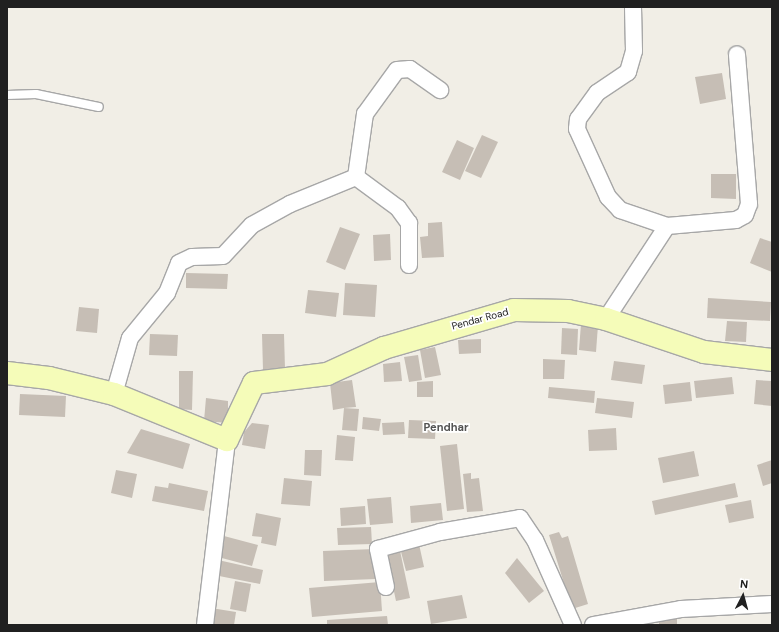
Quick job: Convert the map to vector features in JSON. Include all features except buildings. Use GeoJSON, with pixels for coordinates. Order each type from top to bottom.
{"type":"FeatureCollection","features":[{"type":"Feature","properties":{"kind":"street"},"geometry":{"type":"LineString","coordinates":[[633,7],[634,51],[628,72],[597,94],[578,119],[577,129],[608,197],[620,210],[666,226],[736,220],[745,215],[749,204],[737,54]]}},
{"type":"Feature","properties":{"kind":"street"},"geometry":{"type":"LineString","coordinates":[[356,177],[365,114],[397,70],[410,68],[440,90]]}},
{"type":"Feature","properties":{"kind":"street"},"geometry":{"type":"LineString","coordinates":[[356,177],[398,208],[409,223],[409,265]]}},
{"type":"Feature","properties":{"kind":"street"},"geometry":{"type":"LineString","coordinates":[[114,394],[130,338],[167,293],[179,263],[192,257],[224,256],[252,225],[356,177]]}},
{"type":"Feature","properties":{"kind":"street"},"geometry":{"type":"LineString","coordinates":[[606,319],[666,226]]}},
{"type":"Feature","properties":{"kind":"street","name":"Pendar Road"},"geometry":{"type":"LineString","coordinates":[[227,440],[254,383],[268,378],[327,374],[384,348],[514,310],[568,311],[606,319],[704,352],[772,360]]}},
{"type":"Feature","properties":{"kind":"street"},"geometry":{"type":"LineString","coordinates":[[7,373],[49,378],[114,394],[227,440],[205,625]]}},
{"type":"Feature","properties":{"kind":"street"},"geometry":{"type":"LineString","coordinates":[[386,588],[378,549],[440,532],[520,518],[535,540],[573,625]]}},
{"type":"Feature","properties":{"kind":"street"},"geometry":{"type":"LineString","coordinates":[[593,625],[681,609],[772,604]]}},
{"type":"Feature","properties":{"kind":"lane"},"geometry":{"type":"LineString","coordinates":[[7,95],[36,94],[99,107]]}},
{"type":"Feature","properties":{"kind":"district","name":"Pendhar"},"geometry":{"type":"Point","coordinates":[446,427]}}]}
